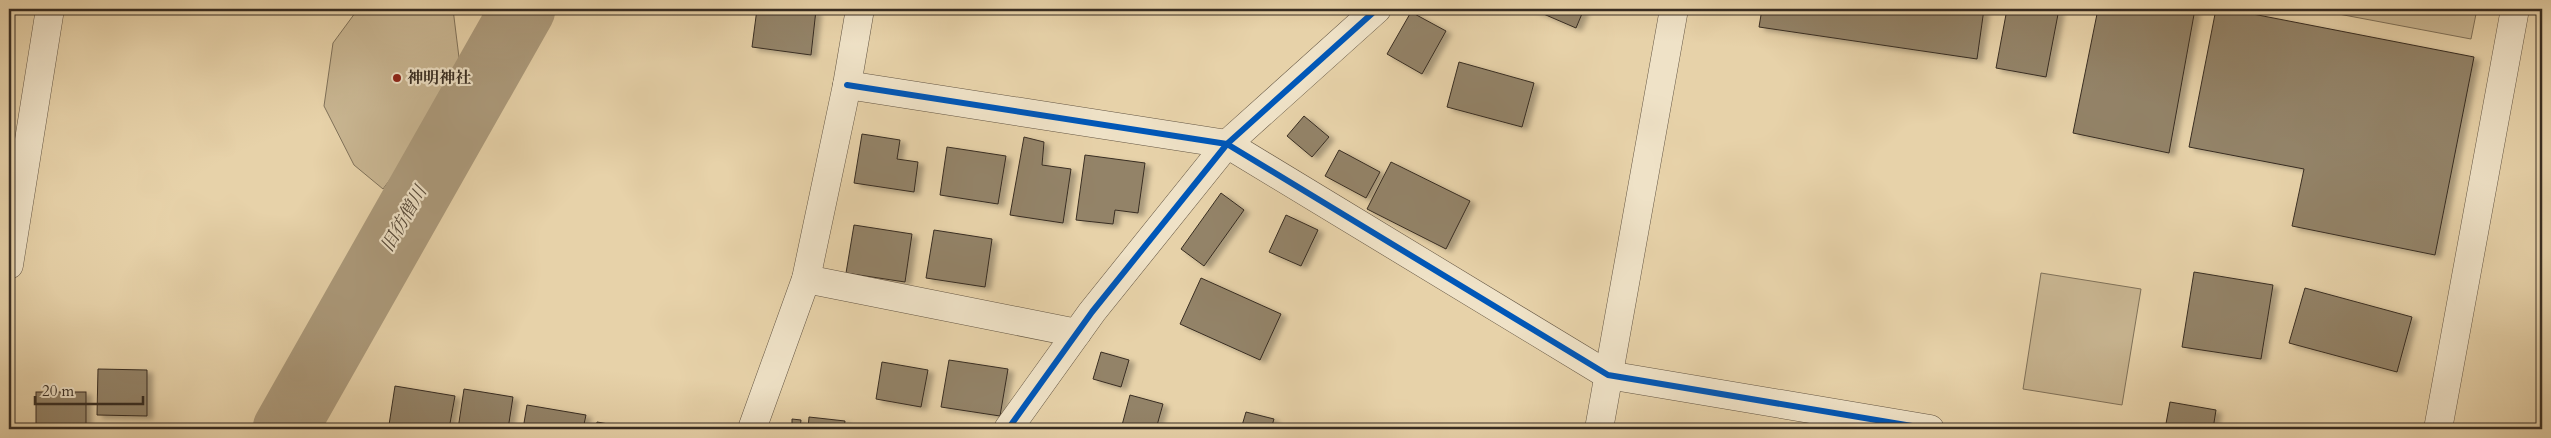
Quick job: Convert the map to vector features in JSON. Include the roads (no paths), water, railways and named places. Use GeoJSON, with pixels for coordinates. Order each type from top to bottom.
{"type":"FeatureCollection","features":[{"type":"Feature","properties":{"kind":"street"},"geometry":{"type":"LineString","coordinates":[[9,265],[50,9]]}},
{"type":"Feature","properties":{"kind":"street"},"geometry":{"type":"LineString","coordinates":[[752,429],[806,279],[847,85],[860,9]]}},
{"type":"Feature","properties":{"kind":"street"},"geometry":{"type":"LineString","coordinates":[[1008,429],[1077,333],[1227,144],[1378,9]]}},
{"type":"Feature","properties":{"kind":"street"},"geometry":{"type":"LineString","coordinates":[[1598,429],[1674,9]]}},
{"type":"Feature","properties":{"kind":"street"},"geometry":{"type":"LineString","coordinates":[[2438,429],[2515,9]]}},
{"type":"Feature","properties":{"kind":"street"},"geometry":{"type":"LineString","coordinates":[[847,85],[1227,144],[1608,375],[1930,429]]}},
{"type":"Feature","properties":{"kind":"street"},"geometry":{"type":"LineString","coordinates":[[806,279],[1077,333]]}},
{"type":"Feature","properties":{"kind":"waterway","name":"旧彷僧川"},"geometry":{"type":"LineString","coordinates":[[285,429],[523,9]]}},
{"type":"Feature","properties":{"kind":"place","name":"神明神社"},"geometry":{"type":"Point","coordinates":[397,78]}}]}
